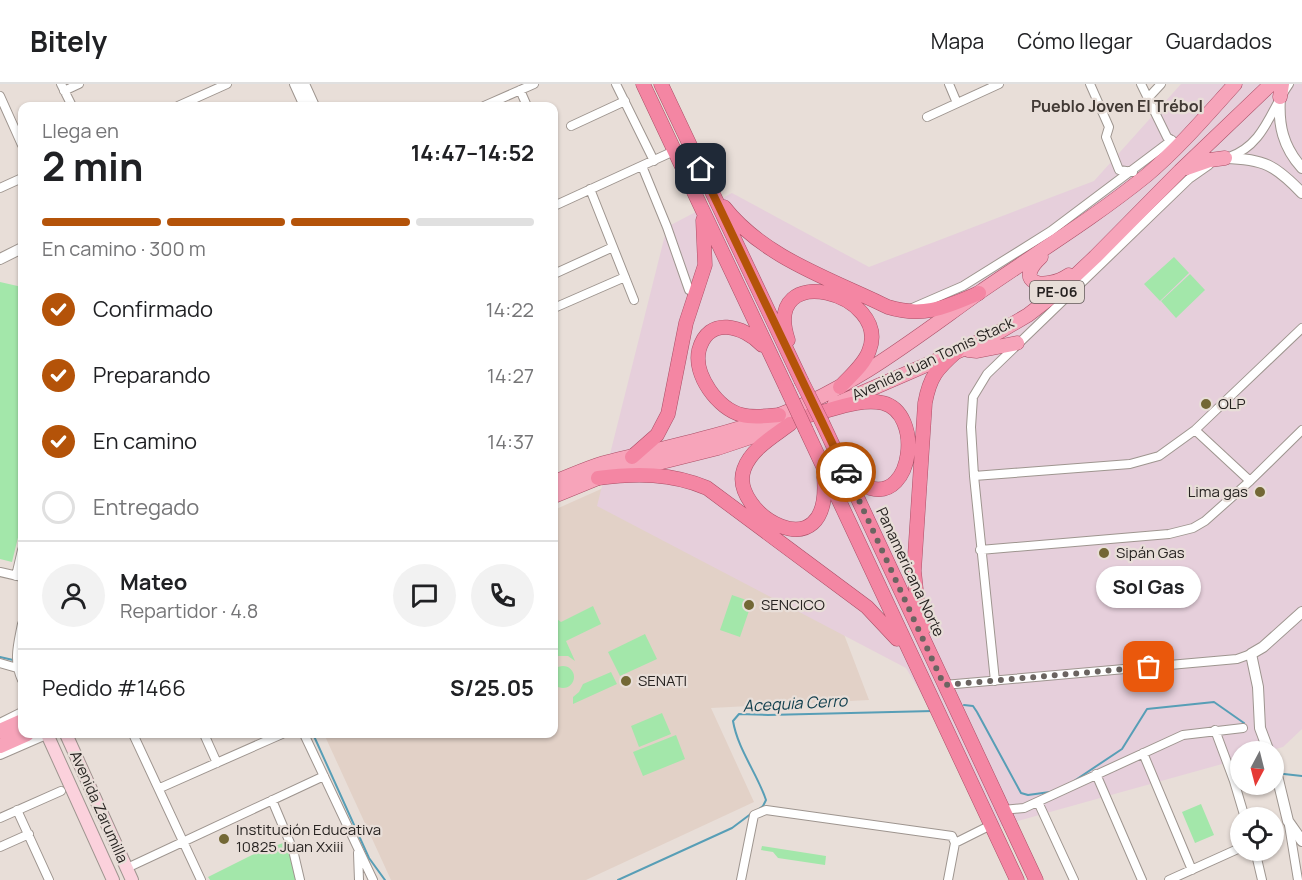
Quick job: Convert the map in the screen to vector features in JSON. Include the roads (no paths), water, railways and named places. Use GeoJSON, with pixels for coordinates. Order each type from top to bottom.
{"type":"FeatureCollection","features":[{"type":"Feature","properties":{"kind":"highway"},"geometry":{"type":"LineString","coordinates":[[643,84],[1017,880]]}},
{"type":"Feature","properties":{"kind":"highway","name":"Panamericana Norte"},"geometry":{"type":"LineString","coordinates":[[661,84],[801,380],[816,418],[840,461],[1036,880]]}},
{"type":"Feature","properties":{"kind":"highway"},"geometry":{"type":"LineString","coordinates":[[711,190],[743,229],[771,250],[888,307],[904,312],[929,312],[947,307],[981,286]]}},
{"type":"Feature","properties":{"kind":"highway"},"geometry":{"type":"LineString","coordinates":[[632,457],[657,435],[668,414],[684,330],[705,265],[703,212]]}},
{"type":"Feature","properties":{"kind":"highway"},"geometry":{"type":"LineString","coordinates":[[792,363],[784,323],[787,305],[791,299],[809,291],[837,296],[862,312],[870,324],[871,333],[869,352],[840,387]]}},
{"type":"Feature","properties":{"kind":"highway"},"geometry":{"type":"LineString","coordinates":[[768,350],[753,335],[742,330],[730,327],[718,328],[709,333],[703,341],[699,351],[699,362],[701,372],[712,393],[729,410],[754,417],[779,415]]}},
{"type":"Feature","properties":{"kind":"highway"},"geometry":{"type":"LineString","coordinates":[[932,659],[917,599],[914,571],[924,416],[927,392],[934,374],[960,350]]}},
{"type":"Feature","properties":{"kind":"highway"},"geometry":{"type":"LineString","coordinates":[[816,418],[859,402],[871,402],[890,406],[897,411],[906,427],[908,450],[903,470],[895,483],[887,487],[870,488],[862,484],[840,461]]}},
{"type":"Feature","properties":{"kind":"highway"},"geometry":{"type":"LineString","coordinates":[[790,424],[761,447],[744,469],[742,487],[751,504],[782,527],[799,530],[808,527],[814,522],[823,504],[825,491],[823,468]]}},
{"type":"Feature","properties":{"kind":"highway"},"geometry":{"type":"LineString","coordinates":[[598,478],[662,475],[685,479],[708,488],[867,607],[894,635],[913,661]]}},
{"type":"Feature","properties":{"kind":"main road","name":"Avenida Juan Tomis Stack"},"geometry":{"type":"LineString","coordinates":[[558,481],[603,464],[723,433],[779,415],[840,387],[898,351],[981,286],[1019,266],[1148,174],[1175,143],[1235,84]]}},
{"type":"Feature","properties":{"kind":"main road","name":"Avenida Juan Tomis Stack"},"geometry":{"type":"LineString","coordinates":[[558,494],[598,478],[718,448],[790,424],[816,418],[999,332],[1028,315],[1059,291],[1271,84]]}},
{"type":"Feature","properties":{"kind":"main road","name":"PE-06"},"geometry":{"type":"LineString","coordinates":[[1180,171],[1210,160],[1225,158]]}},
{"type":"Feature","properties":{"kind":"main road"},"geometry":{"type":"LineString","coordinates":[[1062,237],[1032,267],[1031,278],[1035,282],[1045,285],[1063,279],[1095,257]]}},
{"type":"Feature","properties":{"kind":"main road"},"geometry":{"type":"LineString","coordinates":[[960,350],[977,351],[1017,343]]}},
{"type":"Feature","properties":{"kind":"main road"},"geometry":{"type":"LineString","coordinates":[[0,731],[18,723]]}},
{"type":"Feature","properties":{"kind":"main road"},"geometry":{"type":"LineString","coordinates":[[0,746],[18,738]]}},
{"type":"Feature","properties":{"kind":"main road","name":"Avenida Zarumilla"},"geometry":{"type":"LineString","coordinates":[[48,738],[113,880]]}},
{"type":"Feature","properties":{"kind":"main road","name":"Avenida Zarumilla"},"geometry":{"type":"LineString","coordinates":[[68,738],[132,880]]}},
{"type":"Feature","properties":{"kind":"street"},"geometry":{"type":"LineString","coordinates":[[70,102],[63,87],[79,84]]}},
{"type":"Feature","properties":{"kind":"street"},"geometry":{"type":"LineString","coordinates":[[187,102],[227,84]]}},
{"type":"Feature","properties":{"kind":"street"},"geometry":{"type":"LineString","coordinates":[[295,84],[303,102]]}},
{"type":"Feature","properties":{"kind":"street"},"geometry":{"type":"LineString","coordinates":[[304,84],[312,102]]}},
{"type":"Feature","properties":{"kind":"street"},"geometry":{"type":"LineString","coordinates":[[494,102],[534,84]]}},
{"type":"Feature","properties":{"kind":"street"},"geometry":{"type":"LineString","coordinates":[[616,84],[654,161]]}},
{"type":"Feature","properties":{"kind":"street"},"geometry":{"type":"LineString","coordinates":[[949,84],[957,103]]}},
{"type":"Feature","properties":{"kind":"street"},"geometry":{"type":"LineString","coordinates":[[927,117],[999,84]]}},
{"type":"Feature","properties":{"kind":"street"},"geometry":{"type":"LineString","coordinates":[[1090,84],[1109,127],[1106,137],[1119,170],[1148,174]]}},
{"type":"Feature","properties":{"kind":"street"},"geometry":{"type":"LineString","coordinates":[[1141,84],[1167,137],[1175,143]]}},
{"type":"Feature","properties":{"kind":"street"},"geometry":{"type":"LineString","coordinates":[[1148,99],[1161,84]]}},
{"type":"Feature","properties":{"kind":"street","name":"Avenida Juan Tomis Stack"},"geometry":{"type":"LineString","coordinates":[[994,681],[974,476],[971,427],[973,397],[987,374],[1017,343],[1189,179],[1201,169],[1244,150],[1260,135],[1267,125],[1281,91],[1289,84]]}},
{"type":"Feature","properties":{"kind":"street"},"geometry":{"type":"LineString","coordinates":[[520,90],[525,102]]}},
{"type":"Feature","properties":{"kind":"street"},"geometry":{"type":"LineString","coordinates":[[1281,91],[1279,120],[1283,138],[1289,151],[1302,168]]}},
{"type":"Feature","properties":{"kind":"street"},"geometry":{"type":"LineString","coordinates":[[0,96],[18,136]]}},
{"type":"Feature","properties":{"kind":"street"},"geometry":{"type":"LineString","coordinates":[[571,126],[625,101]]}},
{"type":"Feature","properties":{"kind":"street","name":"Avenida Juan Tomis Stack"},"geometry":{"type":"LineString","coordinates":[[904,312],[950,292],[981,286],[1003,260],[1051,231],[1130,172],[1175,143]]}},
{"type":"Feature","properties":{"kind":"street"},"geometry":{"type":"LineString","coordinates":[[558,204],[674,152]]}},
{"type":"Feature","properties":{"kind":"street"},"geometry":{"type":"LineString","coordinates":[[1225,158],[1256,160],[1267,164],[1287,178],[1302,193]]}},
{"type":"Feature","properties":{"kind":"street"},"geometry":{"type":"LineString","coordinates":[[642,166],[689,290]]}},
{"type":"Feature","properties":{"kind":"street"},"geometry":{"type":"LineString","coordinates":[[0,189],[18,180]]}},
{"type":"Feature","properties":{"kind":"street"},"geometry":{"type":"LineString","coordinates":[[590,189],[634,300]]}},
{"type":"Feature","properties":{"kind":"street"},"geometry":{"type":"LineString","coordinates":[[558,272],[613,247]]}},
{"type":"Feature","properties":{"kind":"street"},"geometry":{"type":"LineString","coordinates":[[0,259],[18,250]]}},
{"type":"Feature","properties":{"kind":"street"},"geometry":{"type":"LineString","coordinates":[[1003,260],[1019,266]]}},
{"type":"Feature","properties":{"kind":"street"},"geometry":{"type":"LineString","coordinates":[[558,307],[625,277]]}},
{"type":"Feature","properties":{"kind":"street"},"geometry":{"type":"LineString","coordinates":[[947,307],[950,292]]}},
{"type":"Feature","properties":{"kind":"street"},"geometry":{"type":"LineString","coordinates":[[974,476],[1130,464],[1148,460],[1170,449],[1195,430],[1302,328]]}},
{"type":"Feature","properties":{"kind":"street"},"geometry":{"type":"LineString","coordinates":[[1195,430],[1250,482]]}},
{"type":"Feature","properties":{"kind":"street"},"geometry":{"type":"LineString","coordinates":[[980,550],[1183,531],[1205,521],[1250,482],[1302,430]]}},
{"type":"Feature","properties":{"kind":"street"},"geometry":{"type":"LineString","coordinates":[[0,572],[18,576]]}},
{"type":"Feature","properties":{"kind":"street"},"geometry":{"type":"LineString","coordinates":[[944,685],[1237,659],[1263,647],[1302,612]]}},
{"type":"Feature","properties":{"kind":"street"},"geometry":{"type":"LineString","coordinates":[[0,663],[17,668],[18,643]]}},
{"type":"Feature","properties":{"kind":"street"},"geometry":{"type":"LineString","coordinates":[[1251,654],[1258,687],[1260,728],[1265,741]]}},
{"type":"Feature","properties":{"kind":"street"},"geometry":{"type":"LineString","coordinates":[[0,724],[18,715]]}},
{"type":"Feature","properties":{"kind":"street"},"geometry":{"type":"LineString","coordinates":[[1004,810],[1024,808],[1183,735],[1243,728]]}},
{"type":"Feature","properties":{"kind":"street"},"geometry":{"type":"LineString","coordinates":[[1215,730],[1242,807]]}},
{"type":"Feature","properties":{"kind":"street"},"geometry":{"type":"LineString","coordinates":[[0,754],[37,738]]}},
{"type":"Feature","properties":{"kind":"street"},"geometry":{"type":"LineString","coordinates":[[135,738],[201,880]]}},
{"type":"Feature","properties":{"kind":"street"},"geometry":{"type":"LineString","coordinates":[[206,738],[217,763]]}},
{"type":"Feature","properties":{"kind":"street"},"geometry":{"type":"LineString","coordinates":[[160,788],[273,738]]}},
{"type":"Feature","properties":{"kind":"street"},"geometry":{"type":"LineString","coordinates":[[306,738],[374,880]]}},
{"type":"Feature","properties":{"kind":"street"},"geometry":{"type":"LineString","coordinates":[[1143,753],[1192,870]]}},
{"type":"Feature","properties":{"kind":"street"},"geometry":{"type":"LineString","coordinates":[[1096,774],[1142,880]]}},
{"type":"Feature","properties":{"kind":"street"},"geometry":{"type":"LineString","coordinates":[[127,868],[324,777]]}},
{"type":"Feature","properties":{"kind":"street"},"geometry":{"type":"LineString","coordinates":[[0,818],[61,791]]}},
{"type":"Feature","properties":{"kind":"street"},"geometry":{"type":"LineString","coordinates":[[1282,795],[1298,880]]}},
{"type":"Feature","properties":{"kind":"street"},"geometry":{"type":"LineString","coordinates":[[272,800],[293,850],[300,880]]}},
{"type":"Feature","properties":{"kind":"street"},"geometry":{"type":"LineString","coordinates":[[1038,802],[1074,880]]}},
{"type":"Feature","properties":{"kind":"street"},"geometry":{"type":"LineString","coordinates":[[17,810],[50,880]]}},
{"type":"Feature","properties":{"kind":"street"},"geometry":{"type":"LineString","coordinates":[[741,880],[754,815],[766,810],[952,836],[955,843],[948,880]]}},
{"type":"Feature","properties":{"kind":"street"},"geometry":{"type":"LineString","coordinates":[[1288,821],[1302,841]]}},
{"type":"Feature","properties":{"kind":"street"},"geometry":{"type":"LineString","coordinates":[[955,843],[991,825]]}},
{"type":"Feature","properties":{"kind":"street"},"geometry":{"type":"LineString","coordinates":[[0,847],[28,834]]}},
{"type":"Feature","properties":{"kind":"street"},"geometry":{"type":"LineString","coordinates":[[358,844],[359,880]]}},
{"type":"Feature","properties":{"kind":"street"},"geometry":{"type":"LineString","coordinates":[[1169,880],[1230,853]]}},
{"type":"Feature","properties":{"kind":"street"},"geometry":{"type":"LineString","coordinates":[[1258,861],[1262,880]]}},
{"type":"Feature","properties":{"kind":"waterway"},"geometry":{"type":"LineString","coordinates":[[0,657],[13,660]]}},
{"type":"Feature","properties":{"kind":"waterway","name":"Acequia Cerro"},"geometry":{"type":"LineString","coordinates":[[1074,781],[1122,749],[1147,709],[1214,702],[1244,723]]}},
{"type":"Feature","properties":{"kind":"waterway","name":"Acequia Cerro"},"geometry":{"type":"LineString","coordinates":[[964,705],[973,706],[977,712],[1021,793],[1028,795],[1050,792]]}},
{"type":"Feature","properties":{"kind":"waterway","name":"Acequia Cerro"},"geometry":{"type":"LineString","coordinates":[[759,809],[766,800],[735,732],[733,721],[739,714],[933,711]]}},
{"type":"Feature","properties":{"kind":"waterway","name":"Acequia Cerro"},"geometry":{"type":"LineString","coordinates":[[315,738],[369,858],[385,880]]}},
{"type":"Feature","properties":{"kind":"waterway","name":"Acequia Cerro"},"geometry":{"type":"LineString","coordinates":[[1284,774],[1302,776]]}},
{"type":"Feature","properties":{"kind":"waterway","name":"Acequia Cerro"},"geometry":{"type":"LineString","coordinates":[[618,880],[732,828],[752,813]]}},
{"type":"Feature","properties":{"kind":"place","name":"OLP"},"geometry":{"type":"Point","coordinates":[1206,404]}},
{"type":"Feature","properties":{"kind":"place","name":"Lima gas"},"geometry":{"type":"Point","coordinates":[1260,492]}},
{"type":"Feature","properties":{"kind":"place","name":"Sipán Gas"},"geometry":{"type":"Point","coordinates":[1104,553]}},
{"type":"Feature","properties":{"kind":"place","name":"SENCICO"},"geometry":{"type":"Point","coordinates":[749,605]}},
{"type":"Feature","properties":{"kind":"place","name":"Sol Gas"},"geometry":{"type":"Point","coordinates":[1149,667]}},
{"type":"Feature","properties":{"kind":"place","name":"SENATI"},"geometry":{"type":"Point","coordinates":[626,681]}},
{"type":"Feature","properties":{"kind":"place","name":"Institución Educativa 10825 Juan Xxiii"},"geometry":{"type":"Point","coordinates":[224,839]}},
{"type":"Feature","properties":{"kind":"district","name":"Pueblo Joven El Trébol"},"geometry":{"type":"Point","coordinates":[1117,106]}}]}
